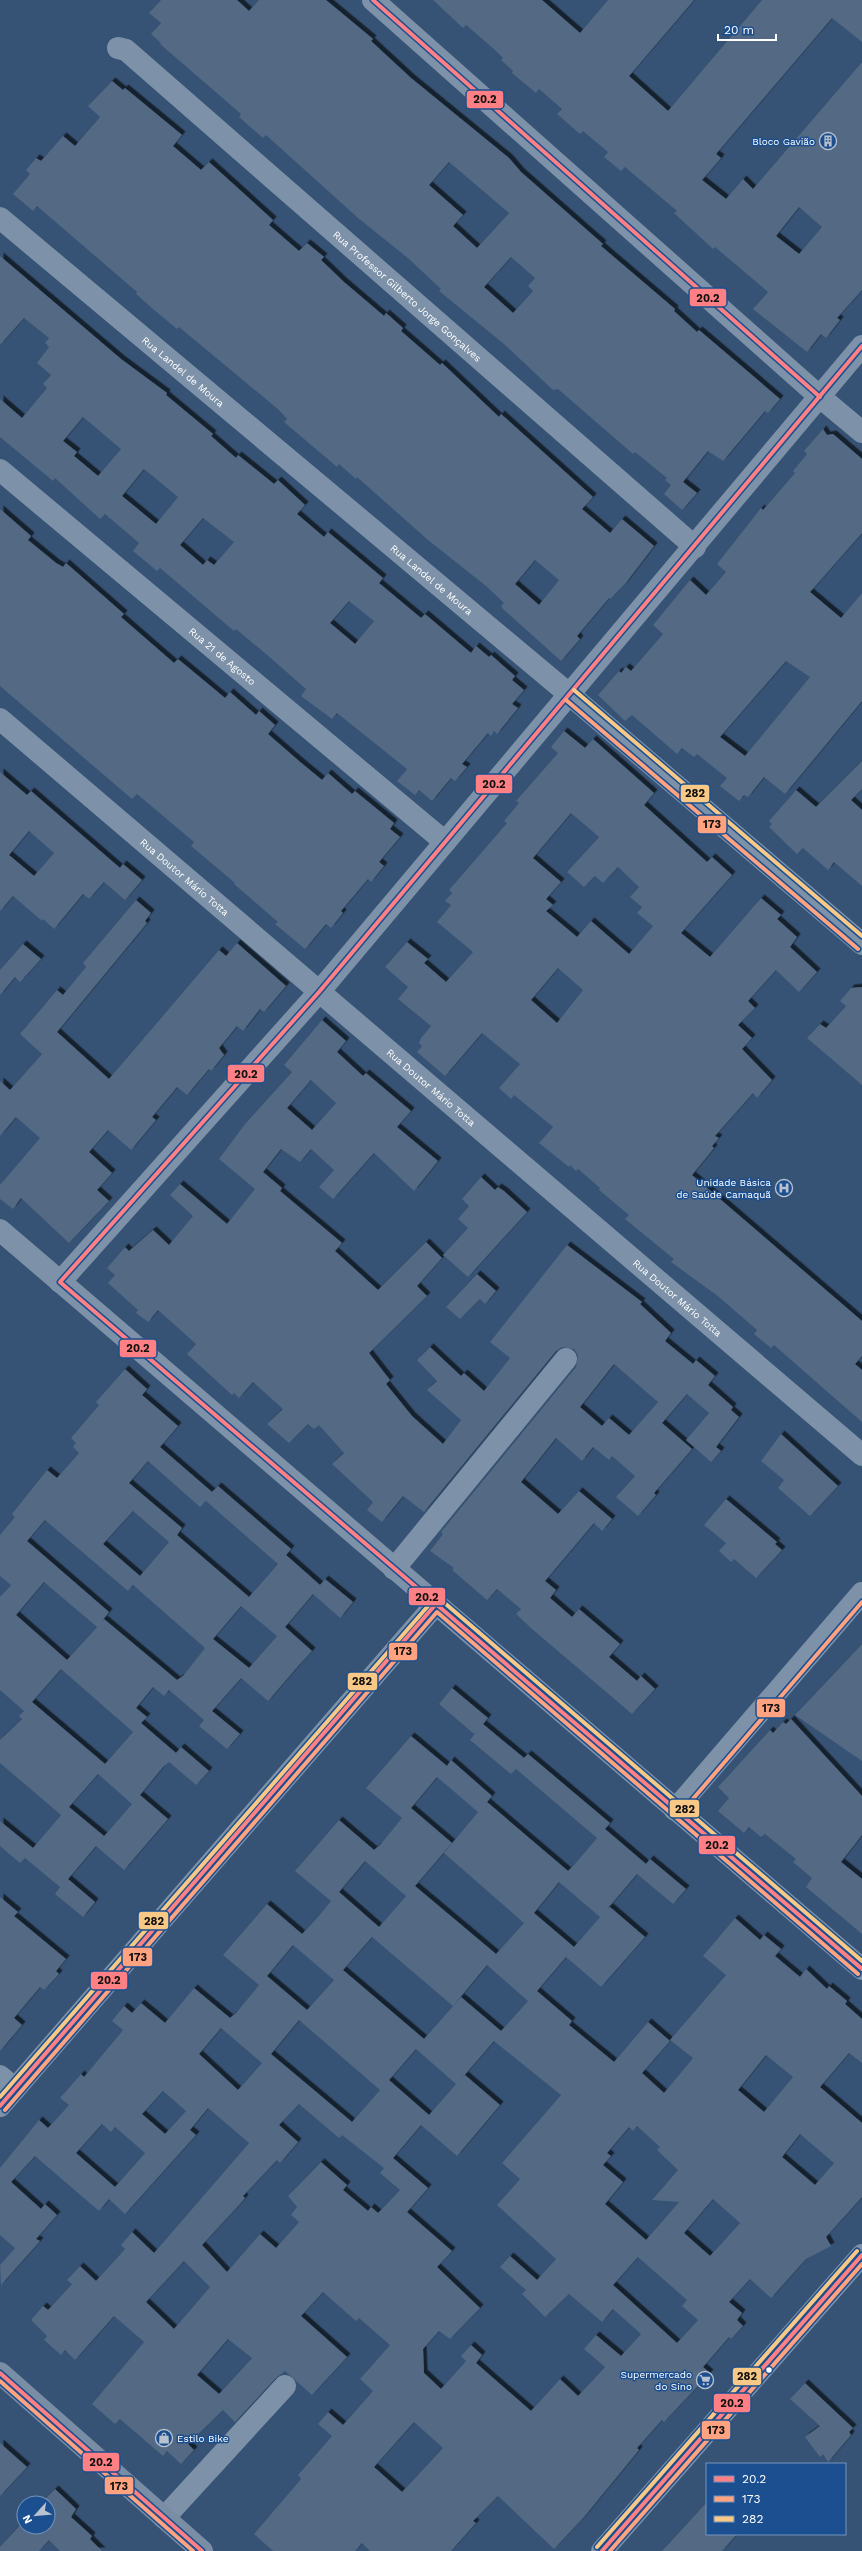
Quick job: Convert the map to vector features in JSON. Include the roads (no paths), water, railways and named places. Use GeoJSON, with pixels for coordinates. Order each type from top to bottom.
{"type":"FeatureCollection","features":[{"type":"Feature","properties":{"kind":"main road"},"geometry":{"type":"LineString","coordinates":[[0,2372],[202,2551]]}},
{"type":"Feature","properties":{"kind":"street"},"geometry":{"type":"LineString","coordinates":[[374,0],[820,397],[862,432]]}},
{"type":"Feature","properties":{"kind":"street","name":"Rua Professor Gilberto Jorge Gonçalves"},"geometry":{"type":"LineString","coordinates":[[118,48],[126,50],[695,546]]}},
{"type":"Feature","properties":{"kind":"street","name":"Rua Landel de Moura"},"geometry":{"type":"LineString","coordinates":[[0,218],[570,695],[862,944]]}},
{"type":"Feature","properties":{"kind":"street"},"geometry":{"type":"LineString","coordinates":[[60,1282],[319,992],[862,346]]}},
{"type":"Feature","properties":{"kind":"street","name":"Rua 21 de Agosto"},"geometry":{"type":"LineString","coordinates":[[0,470],[445,842]]}},
{"type":"Feature","properties":{"kind":"street","name":"Rua Doutor Mário Totta"},"geometry":{"type":"LineString","coordinates":[[0,719],[862,1455]]}},
{"type":"Feature","properties":{"kind":"street"},"geometry":{"type":"LineString","coordinates":[[0,1230],[862,1969]]}},
{"type":"Feature","properties":{"kind":"street"},"geometry":{"type":"LineString","coordinates":[[394,1569],[566,1360]]}},
{"type":"Feature","properties":{"kind":"street"},"geometry":{"type":"LineString","coordinates":[[675,1810],[862,1593]]}},
{"type":"Feature","properties":{"kind":"street"},"geometry":{"type":"LineString","coordinates":[[0,2106],[7,2082],[436,1604]]}},
{"type":"Feature","properties":{"kind":"street"},"geometry":{"type":"LineString","coordinates":[[602,2551],[862,2256]]}},
{"type":"Feature","properties":{"kind":"street"},"geometry":{"type":"LineString","coordinates":[[164,2518],[284,2386]]}},
{"type":"Feature","properties":{"kind":"place","name":"Bloco Gavião"},"geometry":{"type":"Point","coordinates":[828,141]}},
{"type":"Feature","properties":{"kind":"place","name":"Unidade Básica de Saúde Camaquã"},"geometry":{"type":"Point","coordinates":[784,1188]}},
{"type":"Feature","properties":{"kind":"place","name":"Supermercado do Sino"},"geometry":{"type":"Point","coordinates":[705,2380]}},
{"type":"Feature","properties":{"kind":"place","name":"Estilo Bike"},"geometry":{"type":"Point","coordinates":[164,2438]}}]}
